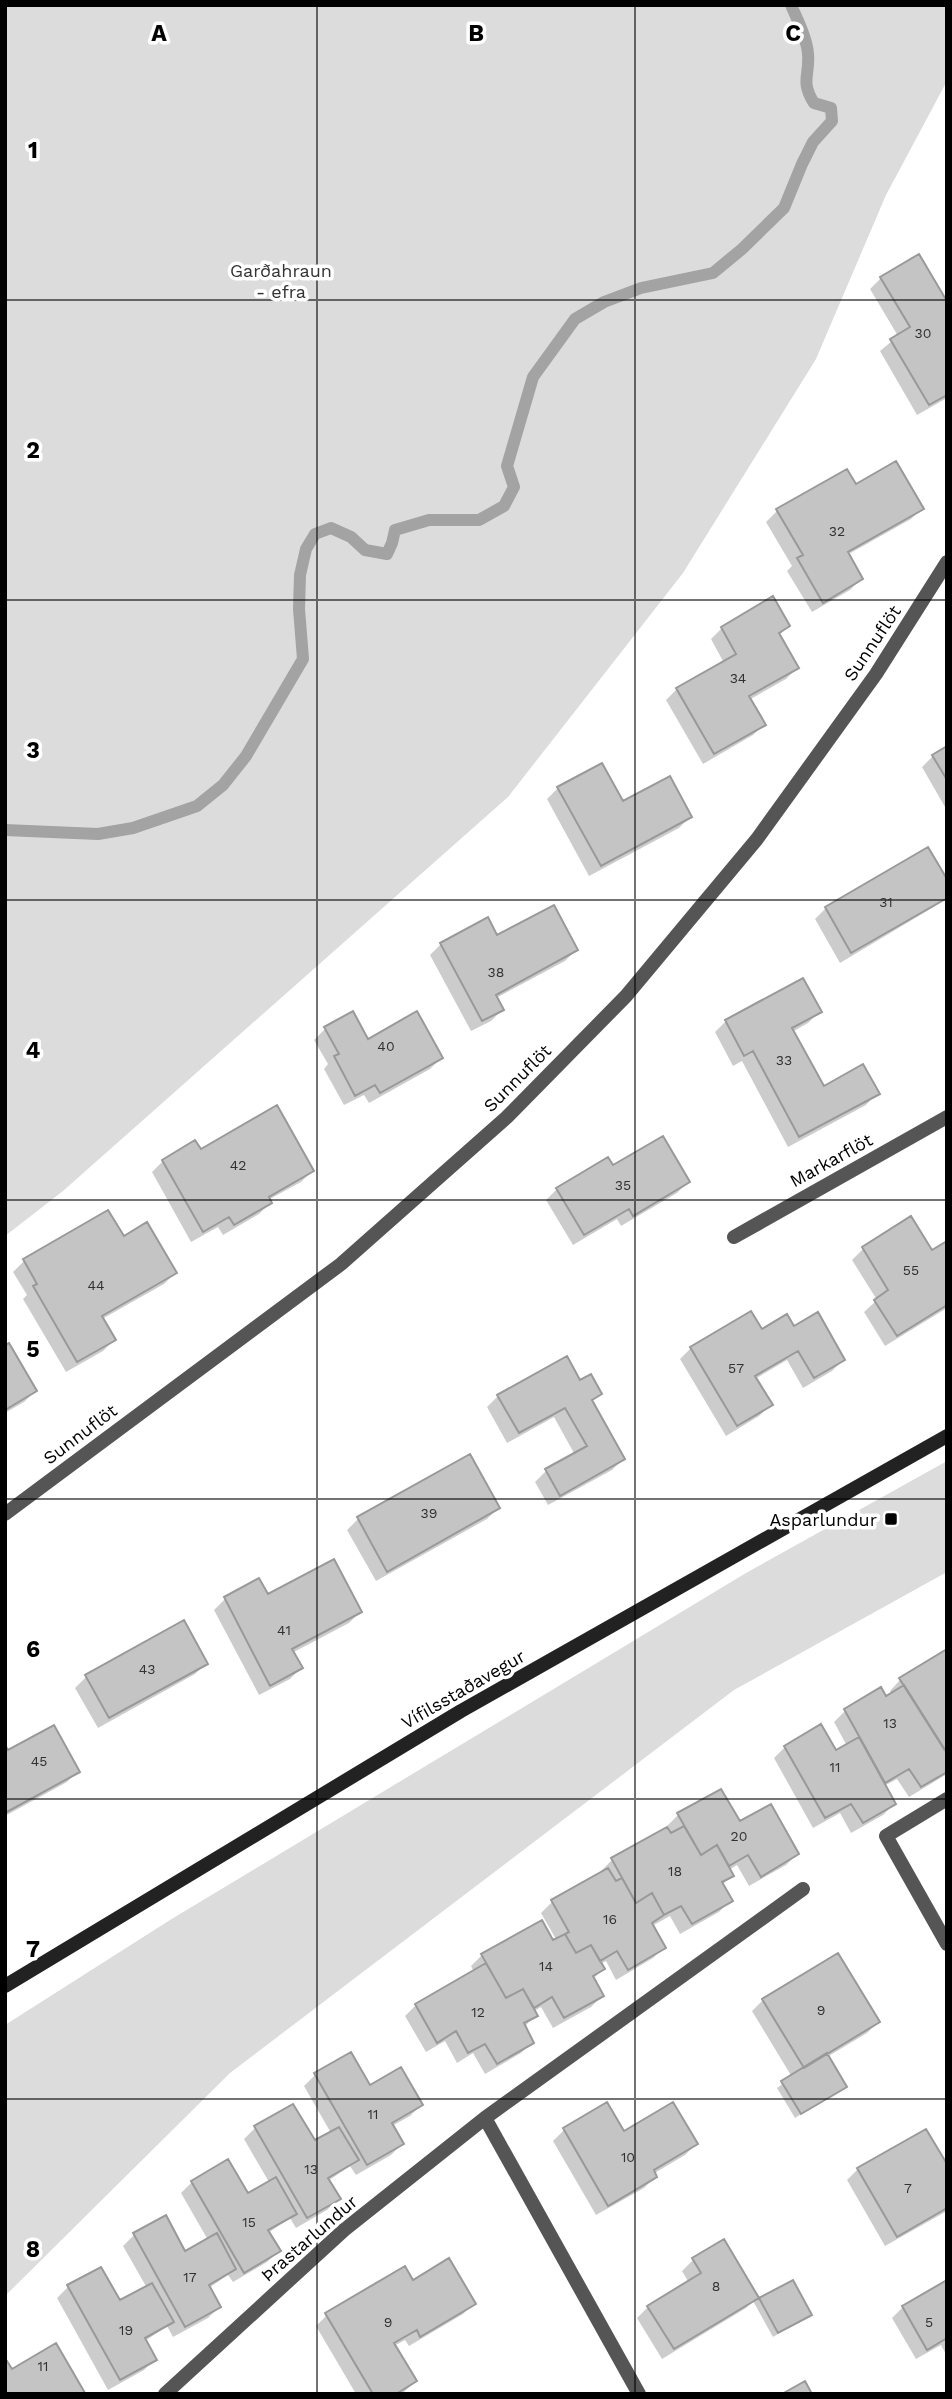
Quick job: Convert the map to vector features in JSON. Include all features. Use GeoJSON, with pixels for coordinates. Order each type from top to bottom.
{"type":"FeatureCollection","features":[{"type":"Feature","properties":{"kind":"main road","name":"Vífilsstaðavegur"},"geometry":{"type":"LineString","coordinates":[[5,1986],[461,1711],[947,1436]]}},
{"type":"Feature","properties":{"kind":"street","name":"Sunnuflöt"},"geometry":{"type":"LineString","coordinates":[[5,1514],[341,1264],[516,1108],[626,996],[757,839],[876,674],[947,562]]}},
{"type":"Feature","properties":{"kind":"street","name":"Markarflöt"},"geometry":{"type":"LineString","coordinates":[[734,1237],[947,1117]]}},
{"type":"Feature","properties":{"kind":"street"},"geometry":{"type":"LineString","coordinates":[[947,1799],[886,1836],[947,1944]]}},
{"type":"Feature","properties":{"kind":"street","name":"Þrastarlundur"},"geometry":{"type":"LineString","coordinates":[[165,2394],[344,2230],[485,2118],[803,1889]]}},
{"type":"Feature","properties":{"kind":"street"},"geometry":{"type":"LineString","coordinates":[[485,2118],[639,2394]]}},
{"type":"Feature","properties":{"kind":"green space","name":"Garðahraun - efra"},"geometry":{"type":"Polygon","coordinates":[[[5,5],[947,5],[947,81],[886,195],[816,359],[683,573],[508,797],[63,1191],[5,1236],[5,5]]]}},
{"type":"Feature","properties":{"kind":"green space"},"geometry":{"type":"Polygon","coordinates":[[[947,1461],[947,1572],[734,1690],[230,2073],[5,2296],[5,2025],[170,1920],[746,1573],[947,1461]]]}},
{"type":"Feature","properties":{"kind":"building"},"geometry":{"type":"Polygon","coordinates":[[[919,254],[945,298],[947,296],[947,395],[929,405],[890,339],[910,327],[880,277],[919,254]]]}},
{"type":"Feature","properties":{"kind":"building"},"geometry":{"type":"Polygon","coordinates":[[[896,461],[924,509],[848,552],[863,579],[823,603],[797,558],[803,555],[776,509],[847,469],[856,484],[896,461]]]}},
{"type":"Feature","properties":{"kind":"building"},"geometry":{"type":"Polygon","coordinates":[[[773,596],[790,626],[779,633],[799,668],[749,696],[766,725],[714,754],[676,688],[736,654],[721,627],[773,596]]]}},
{"type":"Feature","properties":{"kind":"building"},"geometry":{"type":"Polygon","coordinates":[[[947,746],[947,780],[932,755],[947,746]]]}},
{"type":"Feature","properties":{"kind":"building"},"geometry":{"type":"Polygon","coordinates":[[[602,763],[623,801],[670,776],[692,817],[601,866],[557,787],[602,763]]]}},
{"type":"Feature","properties":{"kind":"building"},"geometry":{"type":"Polygon","coordinates":[[[928,847],[947,879],[947,898],[851,953],[825,907],[928,847]]]}},
{"type":"Feature","properties":{"kind":"building"},"geometry":{"type":"Polygon","coordinates":[[[554,905],[578,950],[496,995],[504,1010],[482,1021],[440,943],[488,917],[497,935],[554,905]]]}},
{"type":"Feature","properties":{"kind":"building"},"geometry":{"type":"Polygon","coordinates":[[[803,978],[822,1012],[792,1028],[824,1086],[863,1064],[880,1094],[799,1137],[753,1051],[744,1056],[725,1020],[803,978]]]}},
{"type":"Feature","properties":{"kind":"building"},"geometry":{"type":"Polygon","coordinates":[[[353,1011],[368,1039],[417,1011],[443,1058],[380,1093],[375,1085],[355,1096],[334,1056],[339,1054],[324,1027],[353,1011]]]}},
{"type":"Feature","properties":{"kind":"building"},"geometry":{"type":"Polygon","coordinates":[[[277,1105],[314,1171],[269,1197],[272,1203],[234,1225],[229,1217],[203,1232],[162,1160],[195,1140],[201,1149],[277,1105]]]}},
{"type":"Feature","properties":{"kind":"building"},"geometry":{"type":"Polygon","coordinates":[[[663,1136],[690,1182],[633,1216],[629,1209],[584,1235],[556,1188],[608,1157],[613,1165],[663,1136]]]}},
{"type":"Feature","properties":{"kind":"building"},"geometry":{"type":"Polygon","coordinates":[[[108,1210],[124,1236],[147,1222],[177,1273],[102,1316],[116,1340],[77,1362],[33,1286],[37,1284],[23,1259],[108,1210]]]}},
{"type":"Feature","properties":{"kind":"building"},"geometry":{"type":"Polygon","coordinates":[[[911,1216],[932,1250],[947,1241],[947,1305],[897,1336],[874,1300],[888,1290],[862,1247],[911,1216]]]}},
{"type":"Feature","properties":{"kind":"building"},"geometry":{"type":"Polygon","coordinates":[[[751,1311],[762,1329],[787,1314],[794,1326],[818,1312],[845,1360],[814,1378],[798,1351],[755,1376],[773,1405],[737,1426],[690,1347],[751,1311]]]}},
{"type":"Feature","properties":{"kind":"building"},"geometry":{"type":"Polygon","coordinates":[[[9,1343],[37,1391],[5,1410],[5,1345],[9,1343]]]}},
{"type":"Feature","properties":{"kind":"building"},"geometry":{"type":"Polygon","coordinates":[[[567,1356],[580,1380],[591,1374],[602,1394],[592,1400],[625,1459],[560,1496],[545,1469],[587,1446],[565,1408],[519,1433],[497,1395],[567,1356]]]}},
{"type":"Feature","properties":{"kind":"building"},"geometry":{"type":"Polygon","coordinates":[[[470,1454],[500,1508],[387,1572],[357,1517],[470,1454]]]}},
{"type":"Feature","properties":{"kind":"building"},"geometry":{"type":"Polygon","coordinates":[[[334,1559],[362,1612],[292,1649],[303,1668],[270,1686],[224,1597],[259,1578],[268,1594],[334,1559]]]}},
{"type":"Feature","properties":{"kind":"building"},"geometry":{"type":"Polygon","coordinates":[[[184,1620],[208,1664],[109,1718],[85,1675],[184,1620]]]}},
{"type":"Feature","properties":{"kind":"building"},"geometry":{"type":"Polygon","coordinates":[[[947,1649],[947,1747],[944,1749],[899,1678],[947,1649]]]}},
{"type":"Feature","properties":{"kind":"building"},"geometry":{"type":"Polygon","coordinates":[[[904,1685],[947,1753],[947,1772],[921,1787],[909,1769],[885,1783],[844,1709],[881,1687],[886,1696],[904,1685]]]}},
{"type":"Feature","properties":{"kind":"building"},"geometry":{"type":"Polygon","coordinates":[[[821,1724],[836,1750],[859,1737],[896,1804],[863,1823],[851,1804],[825,1818],[784,1746],[821,1724]]]}},
{"type":"Feature","properties":{"kind":"building"},"geometry":{"type":"Polygon","coordinates":[[[54,1725],[80,1772],[5,1813],[5,1745],[8,1750],[54,1725]]]}},
{"type":"Feature","properties":{"kind":"building"},"geometry":{"type":"Polygon","coordinates":[[[721,1789],[740,1821],[771,1804],[799,1854],[761,1877],[748,1855],[729,1866],[717,1845],[701,1855],[677,1813],[721,1789]]]}},
{"type":"Feature","properties":{"kind":"building"},"geometry":{"type":"Polygon","coordinates":[[[684,1826],[701,1855],[717,1845],[734,1876],[722,1882],[733,1901],[692,1924],[681,1906],[664,1915],[652,1893],[636,1903],[611,1858],[667,1827],[671,1833],[684,1826]]]}},
{"type":"Feature","properties":{"kind":"building"},"geometry":{"type":"Polygon","coordinates":[[[608,1868],[616,1881],[622,1878],[636,1903],[652,1893],[664,1915],[652,1923],[666,1948],[628,1970],[617,1951],[600,1961],[591,1945],[576,1953],[565,1934],[569,1932],[551,1900],[608,1868]]]}},
{"type":"Feature","properties":{"kind":"building"},"geometry":{"type":"Polygon","coordinates":[[[542,1920],[553,1940],[565,1934],[576,1953],[591,1945],[605,1969],[593,1976],[604,1996],[564,2018],[552,1997],[534,2008],[523,1989],[506,1998],[481,1954],[542,1920]]]}},
{"type":"Feature","properties":{"kind":"building"},"geometry":{"type":"Polygon","coordinates":[[[838,1953],[880,2022],[804,2068],[762,1999],[838,1953]]]}},
{"type":"Feature","properties":{"kind":"building"},"geometry":{"type":"Polygon","coordinates":[[[486,1963],[506,1998],[523,1989],[538,2016],[524,2023],[534,2043],[497,2064],[485,2044],[468,2053],[456,2031],[437,2043],[415,2004],[486,1963]]]}},
{"type":"Feature","properties":{"kind":"building"},"geometry":{"type":"Polygon","coordinates":[[[351,2052],[370,2085],[401,2067],[423,2105],[392,2123],[404,2144],[367,2165],[314,2073],[351,2052]]]}},
{"type":"Feature","properties":{"kind":"building"},"geometry":{"type":"Polygon","coordinates":[[[827,2053],[847,2087],[801,2114],[781,2081],[827,2053]]]}},
{"type":"Feature","properties":{"kind":"building"},"geometry":{"type":"Polygon","coordinates":[[[607,2102],[624,2131],[673,2102],[698,2144],[654,2170],[657,2177],[608,2206],[563,2128],[607,2102]]]}},
{"type":"Feature","properties":{"kind":"building"},"geometry":{"type":"Polygon","coordinates":[[[293,2104],[315,2140],[339,2127],[359,2160],[328,2178],[341,2199],[307,2218],[254,2126],[293,2104]]]}},
{"type":"Feature","properties":{"kind":"building"},"geometry":{"type":"Polygon","coordinates":[[[926,2129],[947,2164],[947,2208],[897,2237],[857,2168],[926,2129]]]}},
{"type":"Feature","properties":{"kind":"building"},"geometry":{"type":"Polygon","coordinates":[[[228,2159],[248,2193],[276,2177],[297,2214],[268,2230],[281,2251],[244,2273],[191,2181],[228,2159]]]}},
{"type":"Feature","properties":{"kind":"building"},"geometry":{"type":"Polygon","coordinates":[[[166,2215],[185,2251],[217,2233],[236,2269],[209,2285],[221,2307],[185,2327],[133,2233],[166,2215]]]}},
{"type":"Feature","properties":{"kind":"building"},"geometry":{"type":"Polygon","coordinates":[[[724,2239],[759,2298],[674,2349],[647,2306],[701,2273],[692,2258],[724,2239]]]}},
{"type":"Feature","properties":{"kind":"building"},"geometry":{"type":"Polygon","coordinates":[[[449,2258],[476,2304],[420,2337],[417,2330],[394,2343],[417,2381],[396,2394],[373,2394],[325,2313],[405,2266],[413,2280],[449,2258]]]}},
{"type":"Feature","properties":{"kind":"building"},"geometry":{"type":"Polygon","coordinates":[[[101,2267],[120,2300],[152,2283],[174,2322],[145,2338],[157,2360],[120,2380],[67,2285],[101,2267]]]}},
{"type":"Feature","properties":{"kind":"building"},"geometry":{"type":"Polygon","coordinates":[[[793,2280],[812,2315],[778,2333],[759,2298],[793,2280]]]}},
{"type":"Feature","properties":{"kind":"building"},"geometry":{"type":"Polygon","coordinates":[[[947,2280],[947,2338],[927,2350],[902,2306],[947,2280]]]}},
{"type":"Feature","properties":{"kind":"building"},"geometry":{"type":"Polygon","coordinates":[[[56,2343],[85,2393],[5,2394],[5,2362],[7,2361],[12,2369],[56,2343]]]}},
{"type":"Feature","properties":{"kind":"building"},"geometry":{"type":"Polygon","coordinates":[[[805,2381],[812,2394],[782,2394],[805,2381]]]}},
{"type":"Feature","properties":{"kind":"waterway"},"geometry":{"type":"LineString","coordinates":[[5,830],[98,834],[133,828],[197,806],[223,785],[246,756],[303,659],[299,609],[300,575],[306,549],[315,534],[331,528],[351,537],[365,550],[387,554],[395,530],[429,520],[479,520],[504,506],[514,487],[507,466],[533,377],[575,319],[604,302],[641,288],[713,273],[784,208],[813,142],[832,121],[831,108],[814,103],[807,89],[807,48],[791,5]]}},
{"type":"Feature","properties":{"kind":"place","name":"Asparlundur"},"geometry":{"type":"Point","coordinates":[891,1519]}}]}
